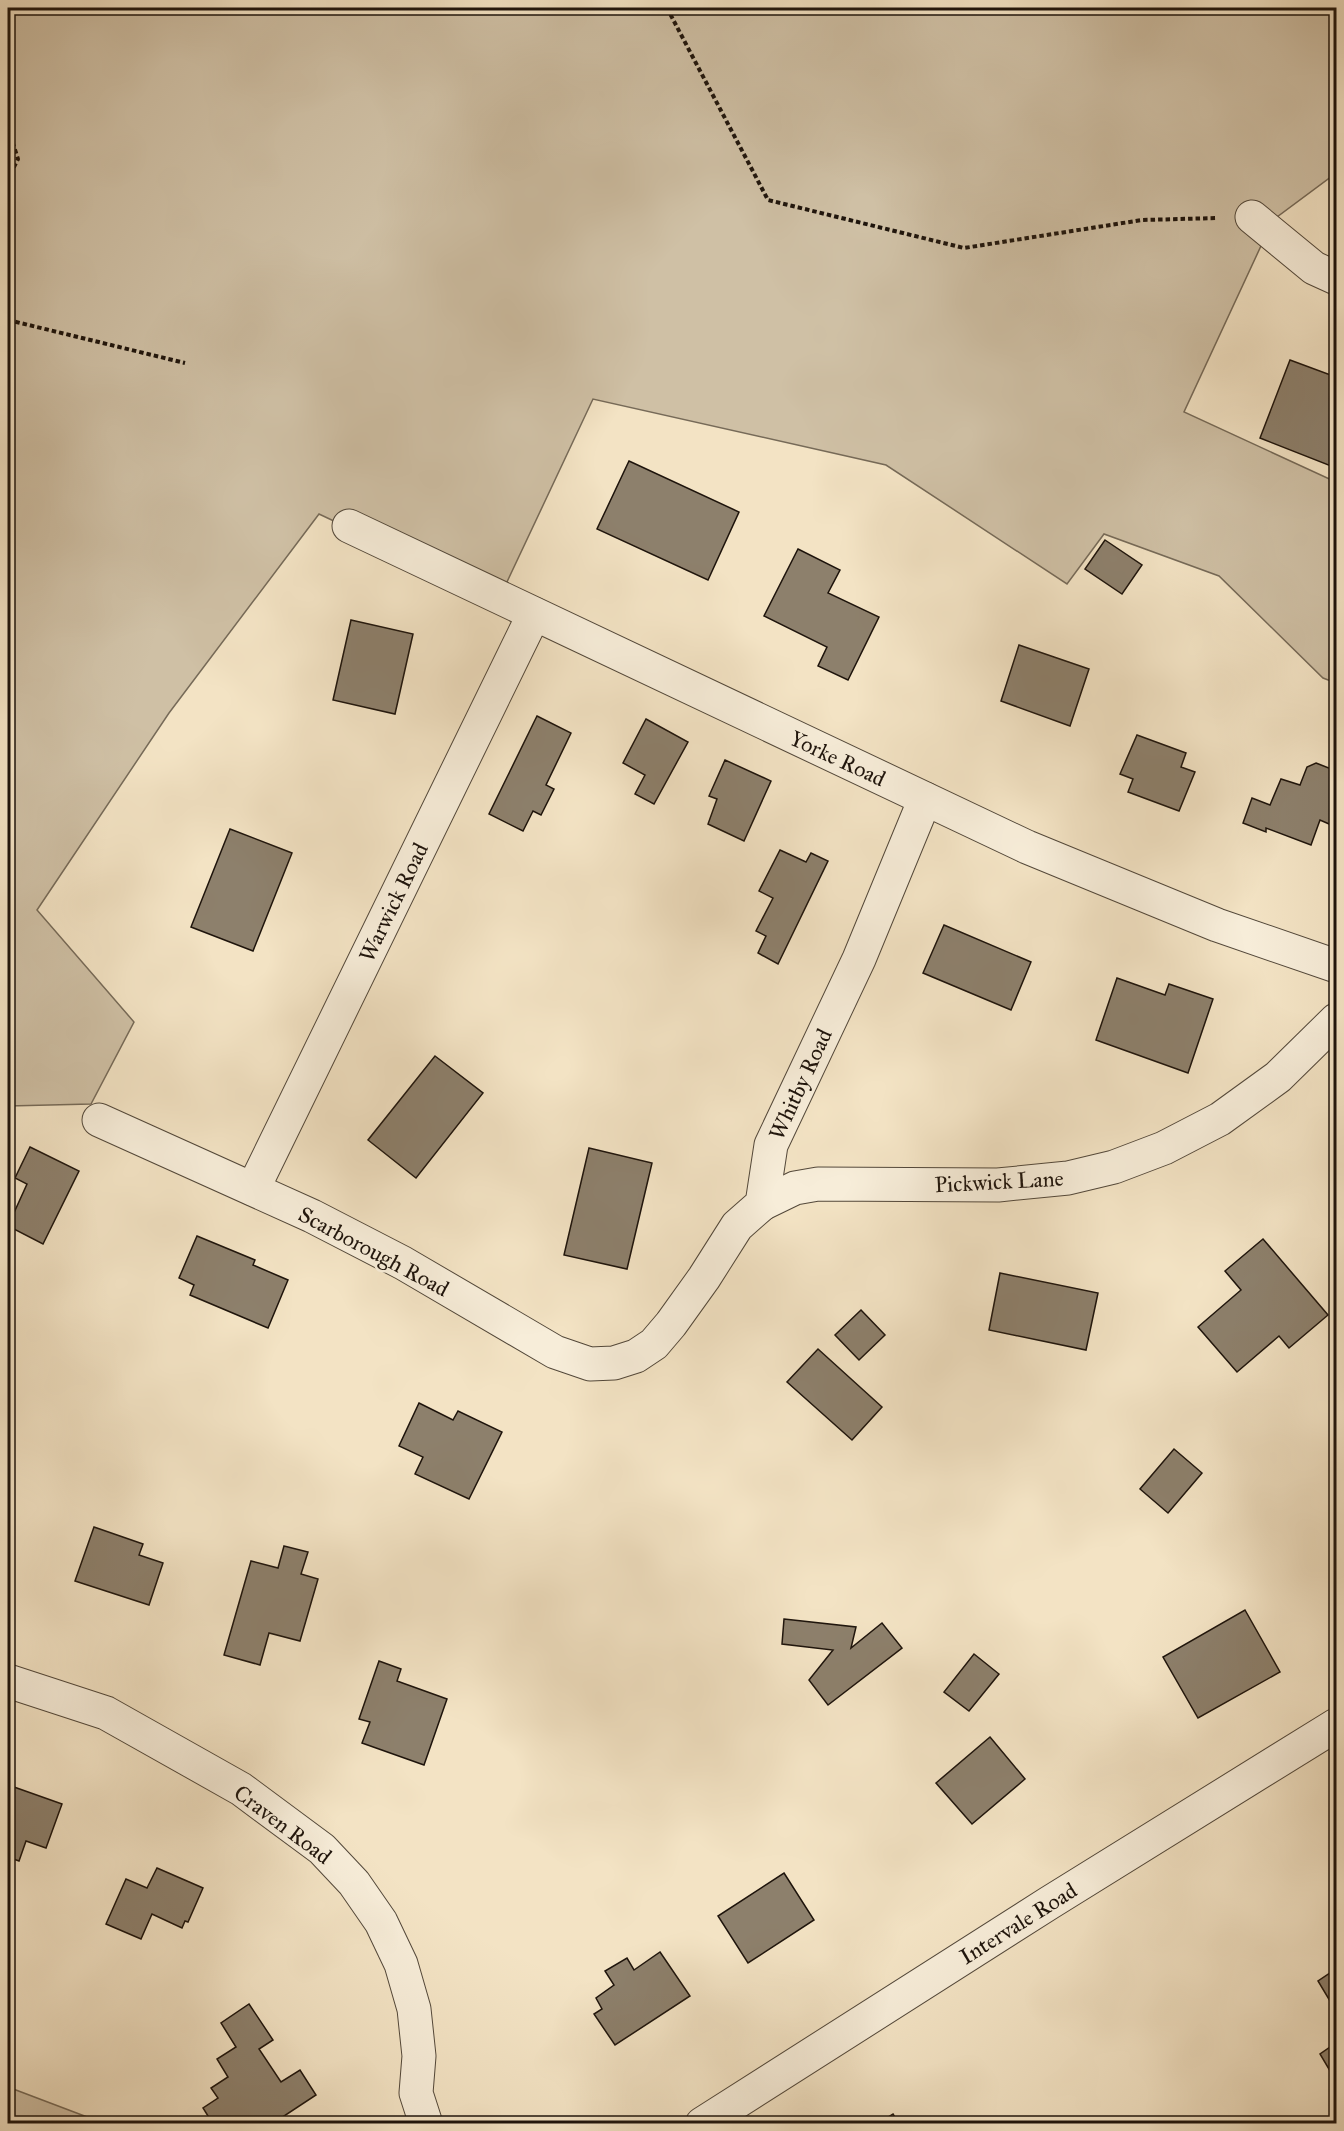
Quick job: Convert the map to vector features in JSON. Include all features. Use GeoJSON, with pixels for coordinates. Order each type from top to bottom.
{"type":"FeatureCollection","features":[{"type":"Feature","properties":{"kind":"street"},"geometry":{"type":"LineString","coordinates":[[1252,217],[1314,268],[1336,278]]}},
{"type":"Feature","properties":{"kind":"street","name":"Yorke Road"},"geometry":{"type":"LineString","coordinates":[[349,526],[1027,847],[1217,925],[1336,966]]}},
{"type":"Feature","properties":{"kind":"street","name":"Warwick Road"},"geometry":{"type":"LineString","coordinates":[[253,1189],[534,614]]}},
{"type":"Feature","properties":{"kind":"street","name":"Whitby Road"},"geometry":{"type":"LineString","coordinates":[[762,1204],[771,1145],[860,959],[925,799]]}},
{"type":"Feature","properties":{"kind":"street","name":"Pickwick Lane"},"geometry":{"type":"LineString","coordinates":[[762,1204],[795,1188],[818,1184],[998,1185],[1068,1178],[1114,1167],[1164,1148],[1220,1119],[1278,1077],[1336,1020]]}},
{"type":"Feature","properties":{"kind":"street","name":"Scarborough Road"},"geometry":{"type":"LineString","coordinates":[[99,1120],[312,1216],[403,1263],[555,1352],[590,1364],[614,1363],[636,1356],[654,1344],[704,1278],[737,1226],[762,1204]]}},
{"type":"Feature","properties":{"kind":"street","name":"Craven Road"},"geometry":{"type":"LineString","coordinates":[[8,1681],[106,1713],[241,1790],[322,1849],[354,1883],[381,1922],[401,1964],[414,2009],[419,2056],[416,2093],[426,2124]]}},
{"type":"Feature","properties":{"kind":"street","name":"Intervale Road"},"geometry":{"type":"LineString","coordinates":[[702,2124],[1049,1903],[1336,1725]]}},
{"type":"Feature","properties":{"kind":"path"},"geometry":{"type":"LineString","coordinates":[[667,8],[768,200],[964,248],[1142,220],[1252,217]]}},
{"type":"Feature","properties":{"kind":"path"},"geometry":{"type":"LineString","coordinates":[[8,128],[18,159],[8,179]]}},
{"type":"Feature","properties":{"kind":"path"},"geometry":{"type":"LineString","coordinates":[[8,169],[18,159]]}},
{"type":"Feature","properties":{"kind":"path"},"geometry":{"type":"LineString","coordinates":[[8,320],[185,363]]}},
{"type":"Feature","properties":{"kind":"shaded area"},"geometry":{"type":"Polygon","coordinates":[[[8,8],[1336,8],[1336,173],[1273,220],[1184,412],[1336,482],[1336,683],[1323,678],[1219,576],[1104,534],[1067,584],[886,465],[593,399],[499,599],[319,514],[169,713],[37,910],[134,1022],[91,1104],[8,1106],[8,8]]]}},
{"type":"Feature","properties":{"kind":"shaded area"},"geometry":{"type":"Polygon","coordinates":[[[8,2087],[103,2123],[8,2123],[8,2087]]]}},
{"type":"Feature","properties":{"kind":"building"},"geometry":{"type":"Polygon","coordinates":[[[1290,360],[1336,377],[1336,468],[1260,438],[1290,360]]]}},
{"type":"Feature","properties":{"kind":"building"},"geometry":{"type":"Polygon","coordinates":[[[629,461],[739,512],[708,580],[597,529],[629,461]]]}},
{"type":"Feature","properties":{"kind":"building"},"geometry":{"type":"Polygon","coordinates":[[[1105,540],[1142,565],[1122,594],[1085,569],[1105,540]]]}},
{"type":"Feature","properties":{"kind":"building"},"geometry":{"type":"Polygon","coordinates":[[[798,549],[840,570],[828,593],[879,617],[848,680],[818,666],[827,647],[764,616],[798,549]]]}},
{"type":"Feature","properties":{"kind":"building"},"geometry":{"type":"Polygon","coordinates":[[[351,620],[413,634],[395,714],[333,700],[351,620]]]}},
{"type":"Feature","properties":{"kind":"building"},"geometry":{"type":"Polygon","coordinates":[[[1019,645],[1089,669],[1070,726],[1001,701],[1019,645]]]}},
{"type":"Feature","properties":{"kind":"building"},"geometry":{"type":"Polygon","coordinates":[[[537,716],[571,733],[546,785],[554,789],[541,815],[533,811],[523,831],[489,814],[537,716]]]}},
{"type":"Feature","properties":{"kind":"building"},"geometry":{"type":"Polygon","coordinates":[[[646,719],[688,742],[654,804],[635,794],[645,775],[623,763],[646,719]]]}},
{"type":"Feature","properties":{"kind":"building"},"geometry":{"type":"Polygon","coordinates":[[[1137,735],[1186,753],[1181,767],[1195,772],[1179,811],[1128,792],[1133,779],[1120,774],[1137,735]]]}},
{"type":"Feature","properties":{"kind":"building"},"geometry":{"type":"Polygon","coordinates":[[[725,760],[771,781],[744,841],[708,824],[717,799],[709,796],[725,760]]]}},
{"type":"Feature","properties":{"kind":"building"},"geometry":{"type":"Polygon","coordinates":[[[1316,763],[1334,770],[1336,775],[1336,827],[1320,820],[1311,845],[1266,828],[1266,832],[1243,823],[1252,798],[1270,805],[1281,779],[1300,785],[1307,767],[1316,763]]]}},
{"type":"Feature","properties":{"kind":"building"},"geometry":{"type":"Polygon","coordinates":[[[230,829],[292,853],[253,951],[191,927],[230,829]]]}},
{"type":"Feature","properties":{"kind":"building"},"geometry":{"type":"Polygon","coordinates":[[[780,850],[806,862],[811,853],[828,861],[778,964],[758,953],[766,936],[756,931],[773,898],[759,891],[780,850]]]}},
{"type":"Feature","properties":{"kind":"building"},"geometry":{"type":"Polygon","coordinates":[[[944,925],[1031,962],[1011,1010],[923,973],[944,925]]]}},
{"type":"Feature","properties":{"kind":"building"},"geometry":{"type":"Polygon","coordinates":[[[1117,978],[1165,995],[1169,984],[1213,999],[1188,1073],[1096,1040],[1117,978]]]}},
{"type":"Feature","properties":{"kind":"building"},"geometry":{"type":"Polygon","coordinates":[[[435,1056],[483,1093],[416,1178],[368,1140],[435,1056]]]}},
{"type":"Feature","properties":{"kind":"building"},"geometry":{"type":"Polygon","coordinates":[[[30,1147],[79,1171],[43,1244],[8,1226],[27,1184],[15,1178],[30,1147]]]}},
{"type":"Feature","properties":{"kind":"building"},"geometry":{"type":"Polygon","coordinates":[[[589,1148],[652,1163],[627,1269],[564,1255],[589,1148]]]}},
{"type":"Feature","properties":{"kind":"building"},"geometry":{"type":"Polygon","coordinates":[[[197,1236],[255,1260],[253,1265],[288,1280],[268,1328],[190,1295],[194,1285],[179,1278],[197,1236]]]}},
{"type":"Feature","properties":{"kind":"building"},"geometry":{"type":"Polygon","coordinates":[[[1263,1239],[1328,1315],[1289,1348],[1279,1336],[1237,1372],[1198,1327],[1241,1290],[1225,1271],[1263,1239]]]}},
{"type":"Feature","properties":{"kind":"building"},"geometry":{"type":"Polygon","coordinates":[[[1000,1273],[1098,1293],[1086,1350],[989,1330],[1000,1273]]]}},
{"type":"Feature","properties":{"kind":"building"},"geometry":{"type":"Polygon","coordinates":[[[861,1310],[885,1335],[859,1360],[835,1335],[861,1310]]]}},
{"type":"Feature","properties":{"kind":"building"},"geometry":{"type":"Polygon","coordinates":[[[818,1349],[882,1407],[852,1440],[787,1382],[818,1349]]]}},
{"type":"Feature","properties":{"kind":"building"},"geometry":{"type":"Polygon","coordinates":[[[419,1403],[453,1420],[458,1411],[502,1432],[469,1499],[415,1474],[423,1457],[399,1446],[419,1403]]]}},
{"type":"Feature","properties":{"kind":"building"},"geometry":{"type":"Polygon","coordinates":[[[1174,1449],[1202,1473],[1168,1513],[1140,1489],[1174,1449]]]}},
{"type":"Feature","properties":{"kind":"building"},"geometry":{"type":"Polygon","coordinates":[[[94,1527],[143,1544],[139,1555],[163,1563],[149,1605],[75,1581],[94,1527]]]}},
{"type":"Feature","properties":{"kind":"building"},"geometry":{"type":"Polygon","coordinates":[[[284,1546],[308,1552],[301,1574],[318,1579],[300,1641],[269,1633],[260,1665],[224,1655],[251,1561],[278,1568],[284,1546]]]}},
{"type":"Feature","properties":{"kind":"building"},"geometry":{"type":"Polygon","coordinates":[[[1245,1610],[1280,1672],[1198,1718],[1163,1657],[1245,1610]]]}},
{"type":"Feature","properties":{"kind":"building"},"geometry":{"type":"Polygon","coordinates":[[[784,1619],[856,1627],[851,1648],[882,1623],[902,1648],[828,1705],[809,1680],[833,1650],[782,1644],[784,1619]]]}},
{"type":"Feature","properties":{"kind":"building"},"geometry":{"type":"Polygon","coordinates":[[[974,1654],[999,1674],[969,1711],[944,1692],[974,1654]]]}},
{"type":"Feature","properties":{"kind":"building"},"geometry":{"type":"Polygon","coordinates":[[[379,1661],[401,1669],[397,1681],[447,1699],[424,1765],[362,1743],[370,1722],[359,1719],[379,1661]]]}},
{"type":"Feature","properties":{"kind":"building"},"geometry":{"type":"Polygon","coordinates":[[[990,1737],[1025,1779],[972,1824],[936,1783],[990,1737]]]}},
{"type":"Feature","properties":{"kind":"building"},"geometry":{"type":"Polygon","coordinates":[[[14,1787],[62,1804],[46,1848],[26,1841],[19,1861],[8,1857],[8,1788],[13,1790],[14,1787]]]}},
{"type":"Feature","properties":{"kind":"building"},"geometry":{"type":"Polygon","coordinates":[[[157,1868],[203,1888],[188,1922],[185,1921],[182,1928],[152,1914],[141,1939],[106,1924],[126,1879],[147,1888],[157,1868]]]}},
{"type":"Feature","properties":{"kind":"building"},"geometry":{"type":"Polygon","coordinates":[[[784,1873],[814,1920],[748,1963],[718,1916],[784,1873]]]}},
{"type":"Feature","properties":{"kind":"building"},"geometry":{"type":"Polygon","coordinates":[[[660,1952],[690,1996],[615,2045],[594,2014],[602,2009],[596,1998],[614,1985],[605,1971],[627,1958],[634,1970],[660,1952]]]}},
{"type":"Feature","properties":{"kind":"building"},"geometry":{"type":"Polygon","coordinates":[[[1336,1969],[1336,2011],[1318,1981],[1336,1969]]]}},
{"type":"Feature","properties":{"kind":"building"},"geometry":{"type":"Polygon","coordinates":[[[249,2004],[273,2040],[259,2049],[281,2082],[300,2070],[316,2095],[272,2124],[213,2124],[203,2108],[218,2098],[211,2088],[228,2077],[217,2059],[236,2047],[221,2023],[249,2004]]]}},
{"type":"Feature","properties":{"kind":"building"},"geometry":{"type":"Polygon","coordinates":[[[1336,2043],[1336,2081],[1320,2054],[1336,2043]]]}},
{"type":"Feature","properties":{"kind":"building"},"geometry":{"type":"Polygon","coordinates":[[[893,2114],[899,2124],[877,2124],[893,2114]]]}}]}
